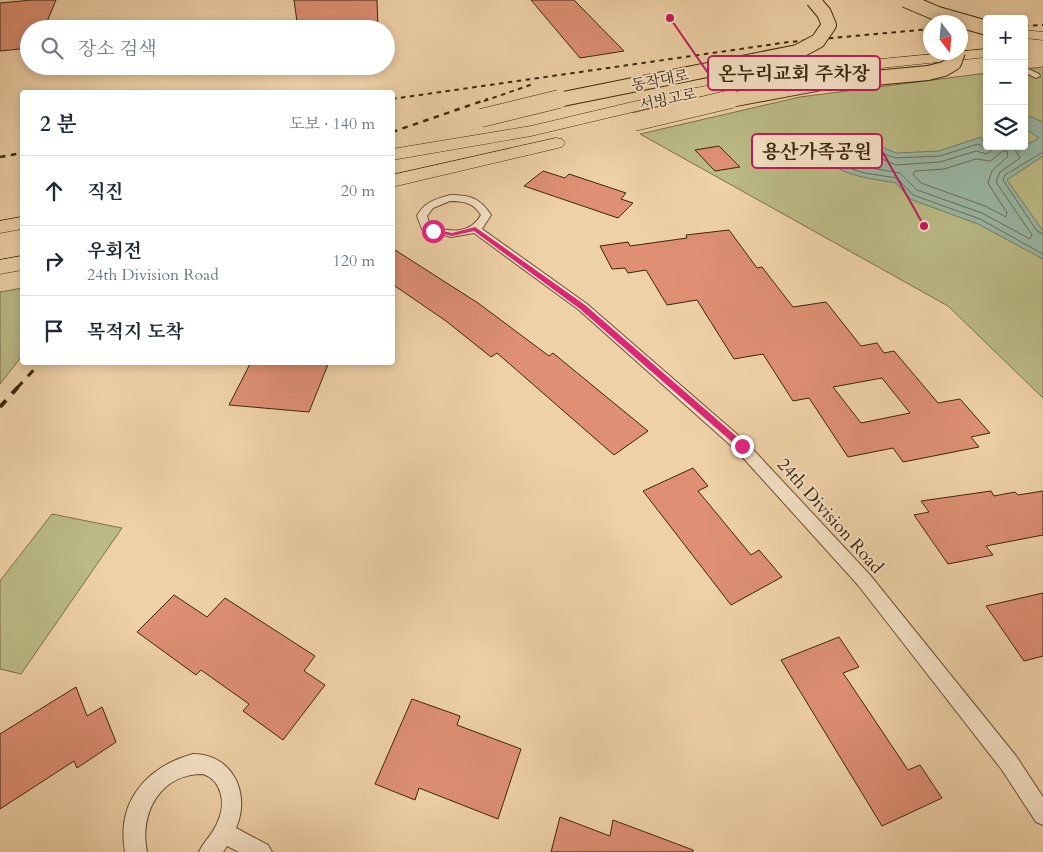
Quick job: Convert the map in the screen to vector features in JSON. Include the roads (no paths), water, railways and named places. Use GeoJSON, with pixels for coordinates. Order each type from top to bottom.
{"type":"FeatureCollection","features":[{"type":"Feature","properties":{"kind":"main road","name":"동작대로"},"geometry":{"type":"LineString","coordinates":[[464,122],[540,103],[792,54],[812,46],[822,38],[829,25],[824,13],[813,0]]}},
{"type":"Feature","properties":{"kind":"main road"},"geometry":{"type":"LineString","coordinates":[[905,0],[938,14],[983,27]]}},
{"type":"Feature","properties":{"kind":"main road"},"geometry":{"type":"LineString","coordinates":[[892,5],[915,20]]}},
{"type":"Feature","properties":{"kind":"main road"},"geometry":{"type":"LineString","coordinates":[[1028,34],[1043,36]]}},
{"type":"Feature","properties":{"kind":"main road","name":"서빙고로"},"geometry":{"type":"LineString","coordinates":[[395,154],[434,146],[530,132],[678,96],[771,79],[919,58],[983,53]]}},
{"type":"Feature","properties":{"kind":"main road"},"geometry":{"type":"LineString","coordinates":[[395,179],[494,159],[634,122],[746,97],[832,82],[930,72],[949,67],[957,60]]}},
{"type":"Feature","properties":{"kind":"main road"},"geometry":{"type":"LineString","coordinates":[[395,139],[428,131]]}},
{"type":"Feature","properties":{"kind":"main road","name":"서빙고로"},"geometry":{"type":"LineString","coordinates":[[395,179],[530,132]]}},
{"type":"Feature","properties":{"kind":"main road"},"geometry":{"type":"LineString","coordinates":[[0,228],[20,223]]}},
{"type":"Feature","properties":{"kind":"main road"},"geometry":{"type":"LineString","coordinates":[[0,267],[20,263]]}},
{"type":"Feature","properties":{"kind":"lane"},"geometry":{"type":"LineString","coordinates":[[1028,71],[1036,76]]}},
{"type":"Feature","properties":{"kind":"lane"},"geometry":{"type":"LineString","coordinates":[[450,198],[471,200],[479,204],[486,215],[484,221],[475,229],[462,234],[442,234],[426,226],[422,216],[424,210],[439,201],[450,198]]}},
{"type":"Feature","properties":{"kind":"lane","name":"24th Division Road"},"geometry":{"type":"LineString","coordinates":[[475,229],[583,307],[742,446],[864,580],[1009,763],[1043,814]]}},
{"type":"Feature","properties":{"kind":"lane"},"geometry":{"type":"LineString","coordinates":[[136,852],[132,841],[134,820],[143,799],[157,782],[169,774],[194,764],[211,766],[224,776],[231,792],[232,812],[224,833],[210,852]]}},
{"type":"Feature","properties":{"kind":"lane"},"geometry":{"type":"LineString","coordinates":[[224,833],[261,852]]}},
{"type":"Feature","properties":{"kind":"water"},"geometry":{"type":"Polygon","coordinates":[[[1028,116],[1043,122],[1043,156],[1007,180],[1043,231],[1043,259],[978,224],[910,199],[896,183],[863,177],[842,170],[832,165],[819,148],[834,139],[858,141],[879,146],[896,153],[939,151],[981,137],[983,140],[983,150],[1028,150],[1028,144],[1039,138],[1028,131],[1028,116]]]}},
{"type":"Feature","properties":{"kind":"railway"},"geometry":{"type":"LineString","coordinates":[[968,25],[983,24]]}},
{"type":"Feature","properties":{"kind":"railway"},"geometry":{"type":"LineString","coordinates":[[1028,26],[1043,25]]}},
{"type":"Feature","properties":{"kind":"railway"},"geometry":{"type":"LineString","coordinates":[[395,99],[789,42],[923,30]]}},
{"type":"Feature","properties":{"kind":"railway"},"geometry":{"type":"LineString","coordinates":[[484,101],[533,84]]}},
{"type":"Feature","properties":{"kind":"railway"},"geometry":{"type":"LineString","coordinates":[[395,131],[488,99]]}},
{"type":"Feature","properties":{"kind":"railway"},"geometry":{"type":"LineString","coordinates":[[0,157],[20,153]]}},
{"type":"Feature","properties":{"kind":"railway"},"geometry":{"type":"LineString","coordinates":[[17,388],[38,365]]}},
{"type":"Feature","properties":{"kind":"railway"},"geometry":{"type":"LineString","coordinates":[[0,407],[18,387]]}},
{"type":"Feature","properties":{"kind":"place","name":"온누리교회 주차장"},"geometry":{"type":"Point","coordinates":[670,18]}},
{"type":"Feature","properties":{"kind":"place","name":"용산가족공원"},"geometry":{"type":"Point","coordinates":[924,226]}}]}
